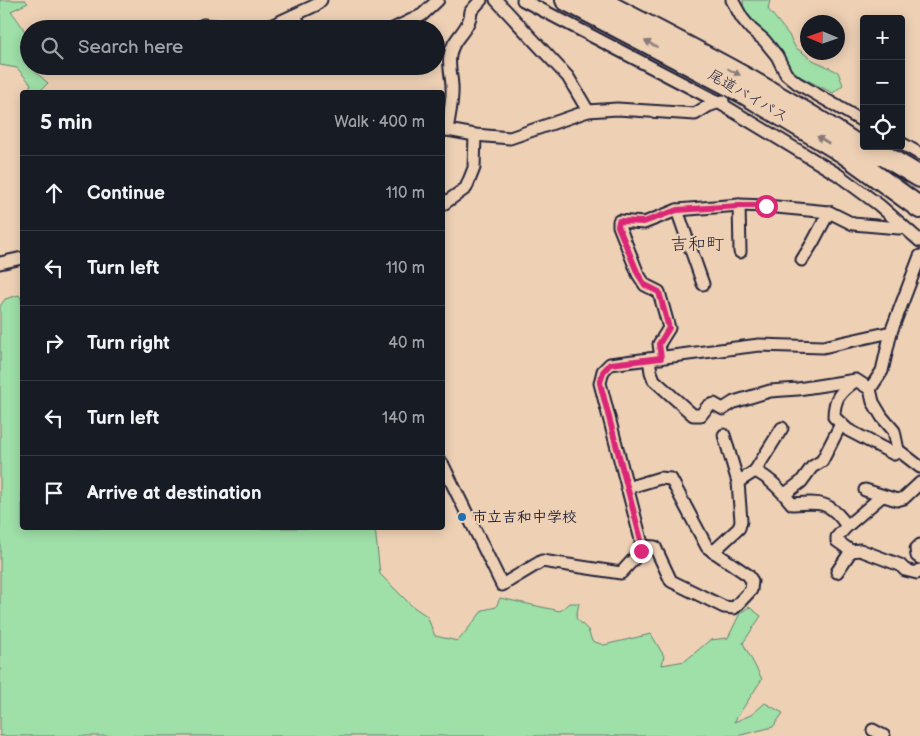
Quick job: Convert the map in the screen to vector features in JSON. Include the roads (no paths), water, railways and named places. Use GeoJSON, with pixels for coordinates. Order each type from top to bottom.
{"type":"FeatureCollection","features":[{"type":"Feature","properties":{"kind":"highway","name":"尾道バイパス"},"geometry":{"type":"LineString","coordinates":[[566,0],[742,92],[844,154],[920,208]]}},
{"type":"Feature","properties":{"kind":"highway","name":"尾道バイパス"},"geometry":{"type":"LineString","coordinates":[[598,0],[732,70],[789,103],[851,141],[920,191]]}},
{"type":"Feature","properties":{"kind":"highway"},"geometry":{"type":"LineString","coordinates":[[789,103],[860,142]]}},
{"type":"Feature","properties":{"kind":"highway"},"geometry":{"type":"LineString","coordinates":[[875,150],[920,177]]}},
{"type":"Feature","properties":{"kind":"highway"},"geometry":{"type":"LineString","coordinates":[[844,154],[911,222]]}},
{"type":"Feature","properties":{"kind":"street"},"geometry":{"type":"LineString","coordinates":[[285,20],[316,5],[321,0]]}},
{"type":"Feature","properties":{"kind":"street"},"geometry":{"type":"LineString","coordinates":[[412,20],[422,15],[438,0]]}},
{"type":"Feature","properties":{"kind":"street"},"geometry":{"type":"LineString","coordinates":[[481,0],[471,11],[470,20],[464,31],[456,39],[449,57],[452,101],[445,130],[510,138],[588,111],[617,109],[695,114],[723,101]]}},
{"type":"Feature","properties":{"kind":"street"},"geometry":{"type":"LineString","coordinates":[[496,0],[568,77],[588,111]]}},
{"type":"Feature","properties":{"kind":"street"},"geometry":{"type":"LineString","coordinates":[[523,0],[723,101],[911,222],[920,241]]}},
{"type":"Feature","properties":{"kind":"street"},"geometry":{"type":"LineString","coordinates":[[732,0],[742,18],[777,56],[783,79],[797,83],[860,120]]}},
{"type":"Feature","properties":{"kind":"street"},"geometry":{"type":"LineString","coordinates":[[294,16],[297,20]]}},
{"type":"Feature","properties":{"kind":"street"},"geometry":{"type":"LineString","coordinates":[[445,203],[466,188],[474,168],[475,135]]}},
{"type":"Feature","properties":{"kind":"street"},"geometry":{"type":"LineString","coordinates":[[905,145],[920,154]]}},
{"type":"Feature","properties":{"kind":"street"},"geometry":{"type":"LineString","coordinates":[[911,222],[899,228],[853,224],[829,212],[766,206],[739,206],[677,210],[644,222],[619,221],[618,226],[638,274],[645,285],[659,292],[669,328],[659,344],[651,372],[654,380],[693,415],[701,415],[708,406],[714,404],[723,409],[734,402],[770,391],[798,389],[856,380],[870,389],[873,402],[882,417],[894,431],[898,450],[920,467]]}},
{"type":"Feature","properties":{"kind":"street"},"geometry":{"type":"LineString","coordinates":[[739,206],[740,252]]}},
{"type":"Feature","properties":{"kind":"street"},"geometry":{"type":"LineString","coordinates":[[677,210],[703,284]]}},
{"type":"Feature","properties":{"kind":"street"},"geometry":{"type":"LineString","coordinates":[[802,260],[814,242],[829,212]]}},
{"type":"Feature","properties":{"kind":"street"},"geometry":{"type":"LineString","coordinates":[[870,389],[882,371],[891,332],[920,256]]}},
{"type":"Feature","properties":{"kind":"street"},"geometry":{"type":"LineString","coordinates":[[0,263],[20,258]]}},
{"type":"Feature","properties":{"kind":"street"},"geometry":{"type":"LineString","coordinates":[[445,470],[502,585],[542,561],[622,573],[641,551],[641,540],[600,383],[603,372],[610,364],[759,345],[823,347],[891,332]]}},
{"type":"Feature","properties":{"kind":"street"},"geometry":{"type":"LineString","coordinates":[[856,380],[841,392],[834,405],[834,417],[848,430],[894,454],[898,450]]}},
{"type":"Feature","properties":{"kind":"street"},"geometry":{"type":"LineString","coordinates":[[785,494],[801,482],[812,467],[822,461],[841,424]]}},
{"type":"Feature","properties":{"kind":"street"},"geometry":{"type":"LineString","coordinates":[[738,482],[755,471],[782,428]]}},
{"type":"Feature","properties":{"kind":"street"},"geometry":{"type":"LineString","coordinates":[[713,552],[739,528],[741,522],[738,482],[724,435]]}},
{"type":"Feature","properties":{"kind":"street"},"geometry":{"type":"LineString","coordinates":[[755,471],[764,476],[785,494],[792,504],[818,502],[837,512],[847,526]]}},
{"type":"Feature","properties":{"kind":"street"},"geometry":{"type":"LineString","coordinates":[[627,488],[660,478],[671,479],[707,547],[748,576],[752,581],[751,590],[734,608],[724,607],[671,581],[655,547],[641,546]]}},
{"type":"Feature","properties":{"kind":"street"},"geometry":{"type":"LineString","coordinates":[[865,490],[897,500],[904,498],[920,483]]}},
{"type":"Feature","properties":{"kind":"street"},"geometry":{"type":"LineString","coordinates":[[882,496],[847,526],[837,537],[837,541],[850,551],[860,550],[900,565],[905,570],[917,572],[920,570]]}},
{"type":"Feature","properties":{"kind":"street"},"geometry":{"type":"LineString","coordinates":[[920,545],[916,549],[917,556],[920,558]]}},
{"type":"Feature","properties":{"kind":"street"},"geometry":{"type":"LineString","coordinates":[[837,572],[850,551]]}},
{"type":"Feature","properties":{"kind":"street"},"geometry":{"type":"LineString","coordinates":[[873,730],[884,736]]}},
{"type":"Feature","properties":{"kind":"place","name":"市立吉和中学校"},"geometry":{"type":"Point","coordinates":[462,517]}},
{"type":"Feature","properties":{"kind":"district","name":"吉和町"},"geometry":{"type":"Point","coordinates":[697,244]}}]}
